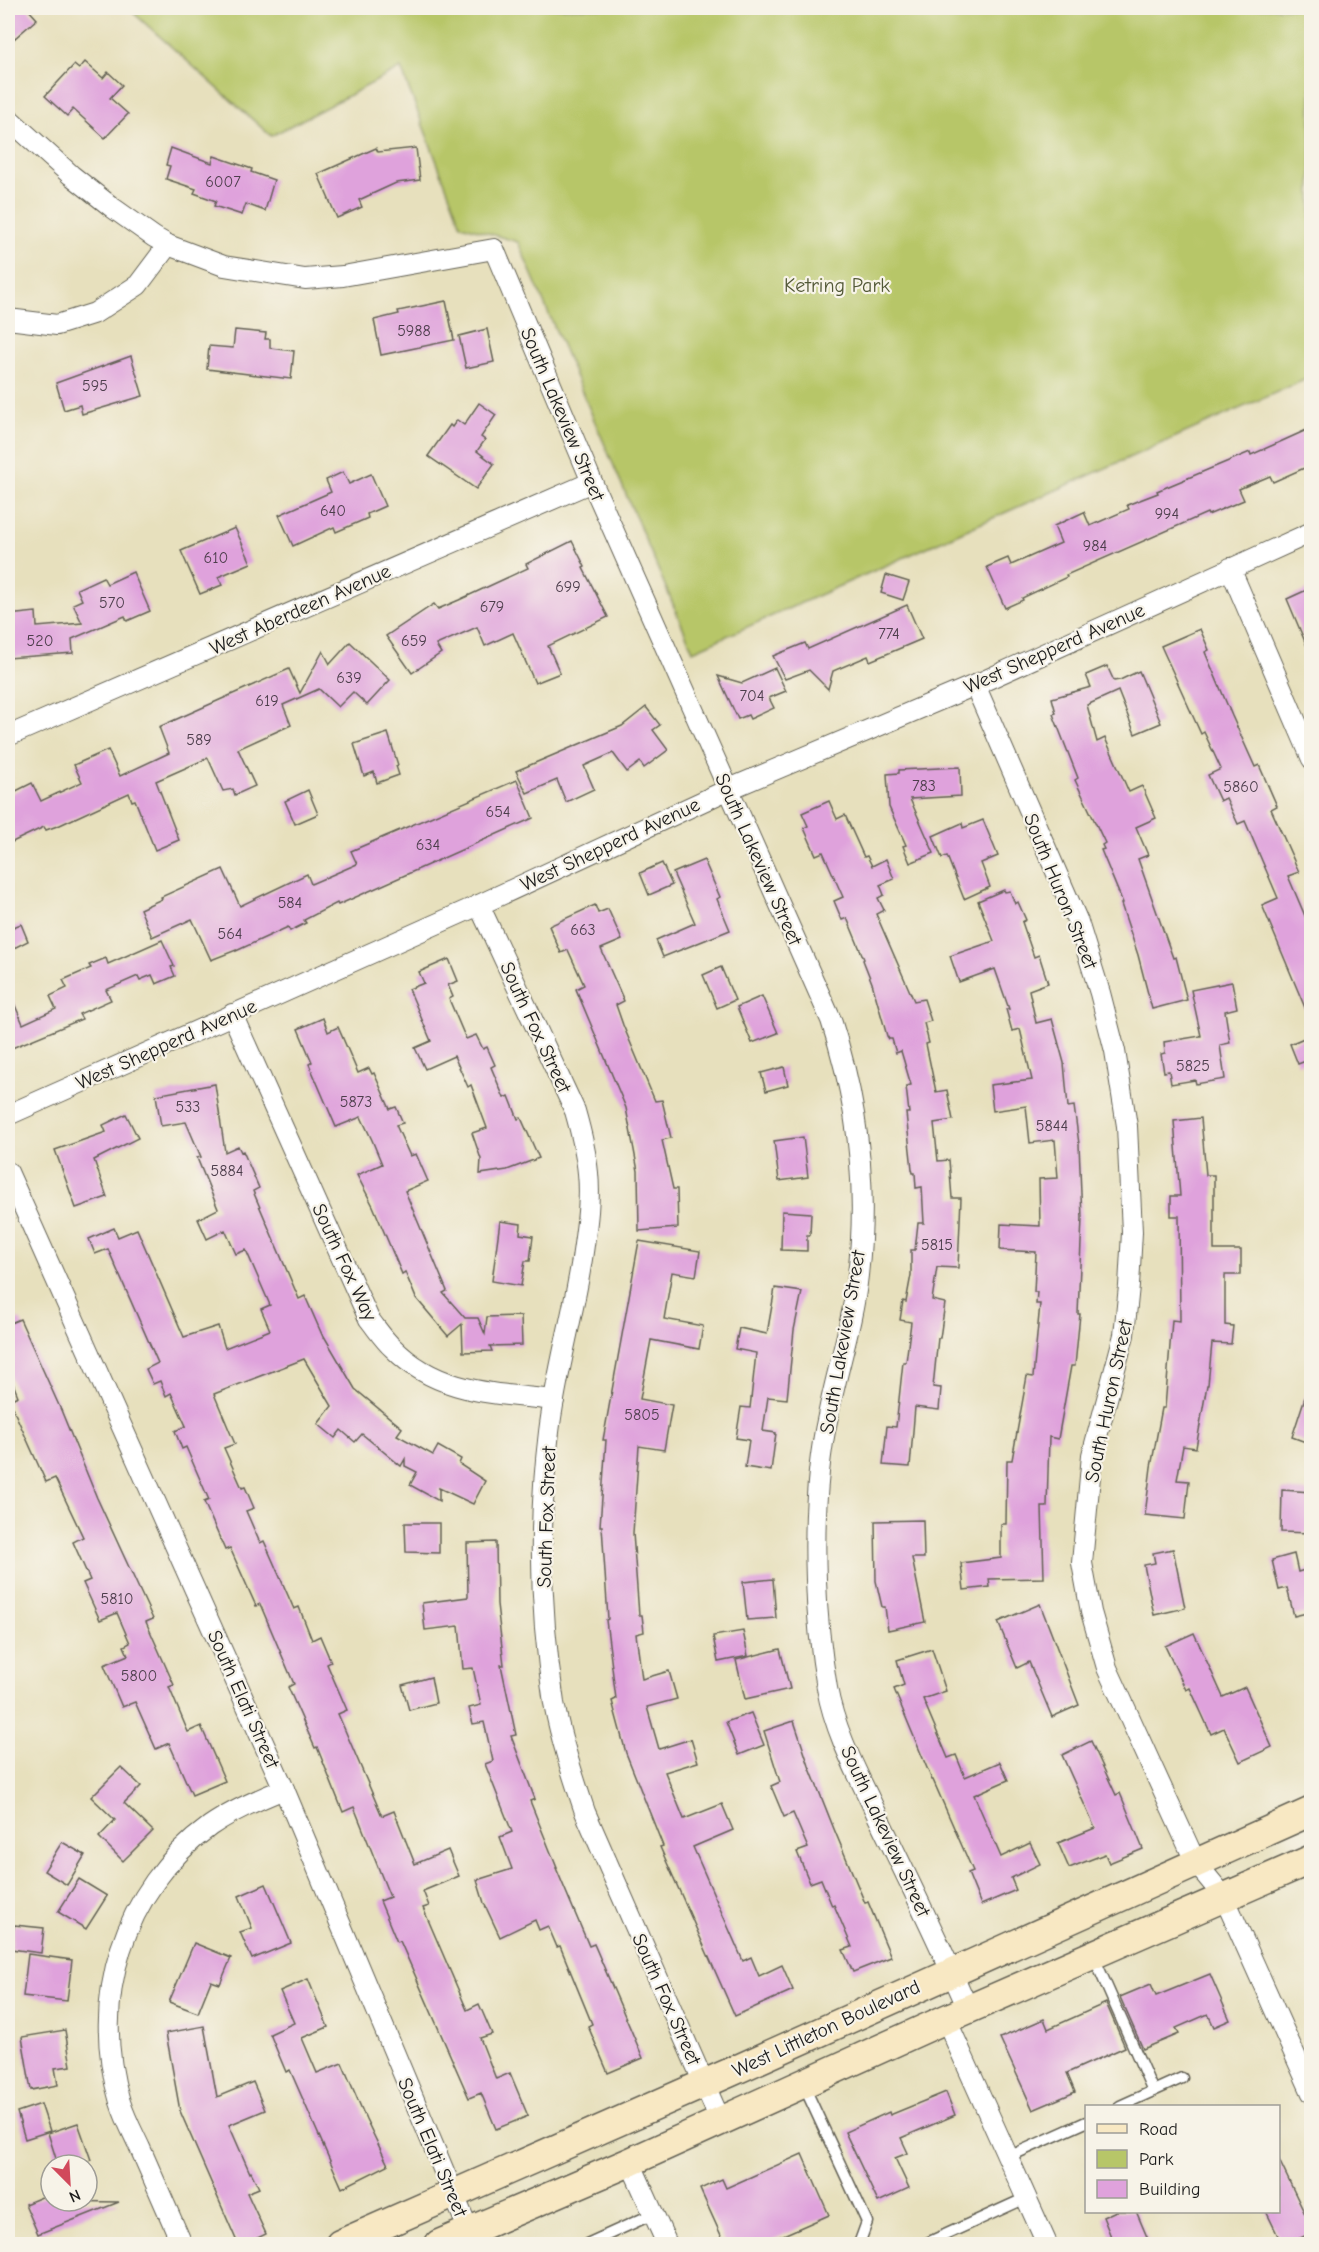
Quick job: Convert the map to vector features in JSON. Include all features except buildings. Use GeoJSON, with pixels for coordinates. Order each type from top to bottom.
{"type":"FeatureCollection","features":[{"type":"Feature","properties":{"kind":"main road","name":"West Littleton Boulevard"},"geometry":{"type":"LineString","coordinates":[[340,2244],[704,2084],[1311,1811]]}},
{"type":"Feature","properties":{"kind":"main road","name":"West Littleton Boulevard"},"geometry":{"type":"LineString","coordinates":[[439,2244],[472,2238],[630,2162],[957,2014],[1311,1859]]}},
{"type":"Feature","properties":{"kind":"street","name":"South Lakeview Street"},"geometry":{"type":"LineString","coordinates":[[8,118],[71,175],[112,208],[168,245],[224,266],[304,279],[343,276],[494,249],[591,482],[831,1020],[852,1097],[860,1156],[862,1216],[858,1275],[850,1324],[827,1417],[815,1523],[816,1582],[827,1689],[845,1748],[952,1971],[957,2014],[1008,2157],[1047,2244]]}},
{"type":"Feature","properties":{"kind":"street"},"geometry":{"type":"LineString","coordinates":[[8,319],[57,325],[95,313],[138,285],[168,245]]}},
{"type":"Feature","properties":{"kind":"street","name":"West Aberdeen Avenue"},"geometry":{"type":"LineString","coordinates":[[8,736],[591,482]]}},
{"type":"Feature","properties":{"kind":"street","name":"West Shepperd Avenue"},"geometry":{"type":"LineString","coordinates":[[8,1115],[479,905],[727,790],[975,684],[1311,532]]}},
{"type":"Feature","properties":{"kind":"street"},"geometry":{"type":"LineString","coordinates":[[1230,568],[1311,759]]}},
{"type":"Feature","properties":{"kind":"street","name":"South Huron Street"},"geometry":{"type":"LineString","coordinates":[[975,684],[1078,922],[1115,1051],[1127,1126],[1132,1232],[1129,1286],[1124,1335],[1092,1455],[1082,1563],[1091,1612],[1107,1668],[1196,1863],[1224,1898],[1311,2093]]}},
{"type":"Feature","properties":{"kind":"street","name":"South Fox Street"},"geometry":{"type":"LineString","coordinates":[[479,905],[575,1111],[588,1174],[589,1216],[577,1290],[554,1400],[543,1504],[542,1571],[546,1639],[555,1704],[567,1759],[585,1812],[721,2122]]}},
{"type":"Feature","properties":{"kind":"street","name":"South Fox Way"},"geometry":{"type":"LineString","coordinates":[[232,1014],[369,1319],[393,1348],[415,1367],[463,1389],[554,1400]]}},
{"type":"Feature","properties":{"kind":"street","name":"South Elati Street"},"geometry":{"type":"LineString","coordinates":[[8,1172],[284,1789],[472,2238]]}},
{"type":"Feature","properties":{"kind":"street"},"geometry":{"type":"LineString","coordinates":[[182,2244],[121,2104],[114,2076],[108,2037],[109,2002],[114,1968],[124,1936],[141,1901],[160,1874],[184,1848],[211,1825],[241,1807],[284,1789]]}},
{"type":"Feature","properties":{"kind":"street"},"geometry":{"type":"LineString","coordinates":[[630,2162],[667,2244]]}},
{"type":"Feature","properties":{"kind":"lane"},"geometry":{"type":"LineString","coordinates":[[1092,1954],[1153,2091]]}},
{"type":"Feature","properties":{"kind":"lane"},"geometry":{"type":"LineString","coordinates":[[1122,2105],[1182,2078]]}},
{"type":"Feature","properties":{"kind":"lane"},"geometry":{"type":"LineString","coordinates":[[803,2084],[867,2222],[859,2244]]}},
{"type":"Feature","properties":{"kind":"lane"},"geometry":{"type":"LineString","coordinates":[[1008,2157],[1085,2121]]}},
{"type":"Feature","properties":{"kind":"lane"},"geometry":{"type":"LineString","coordinates":[[925,2244],[1026,2198]]}},
{"type":"Feature","properties":{"kind":"lane"},"geometry":{"type":"LineString","coordinates":[[587,2244],[653,2214]]}},
{"type":"Feature","properties":{"kind":"lane"},"geometry":{"type":"LineString","coordinates":[[611,2233],[616,2244]]}},
{"type":"Feature","properties":{"kind":"green space","name":"Ketring Park"},"geometry":{"type":"Polygon","coordinates":[[[128,8],[1311,8],[1311,377],[693,651],[518,242],[461,225],[401,68],[271,136],[128,8]]]}}]}
